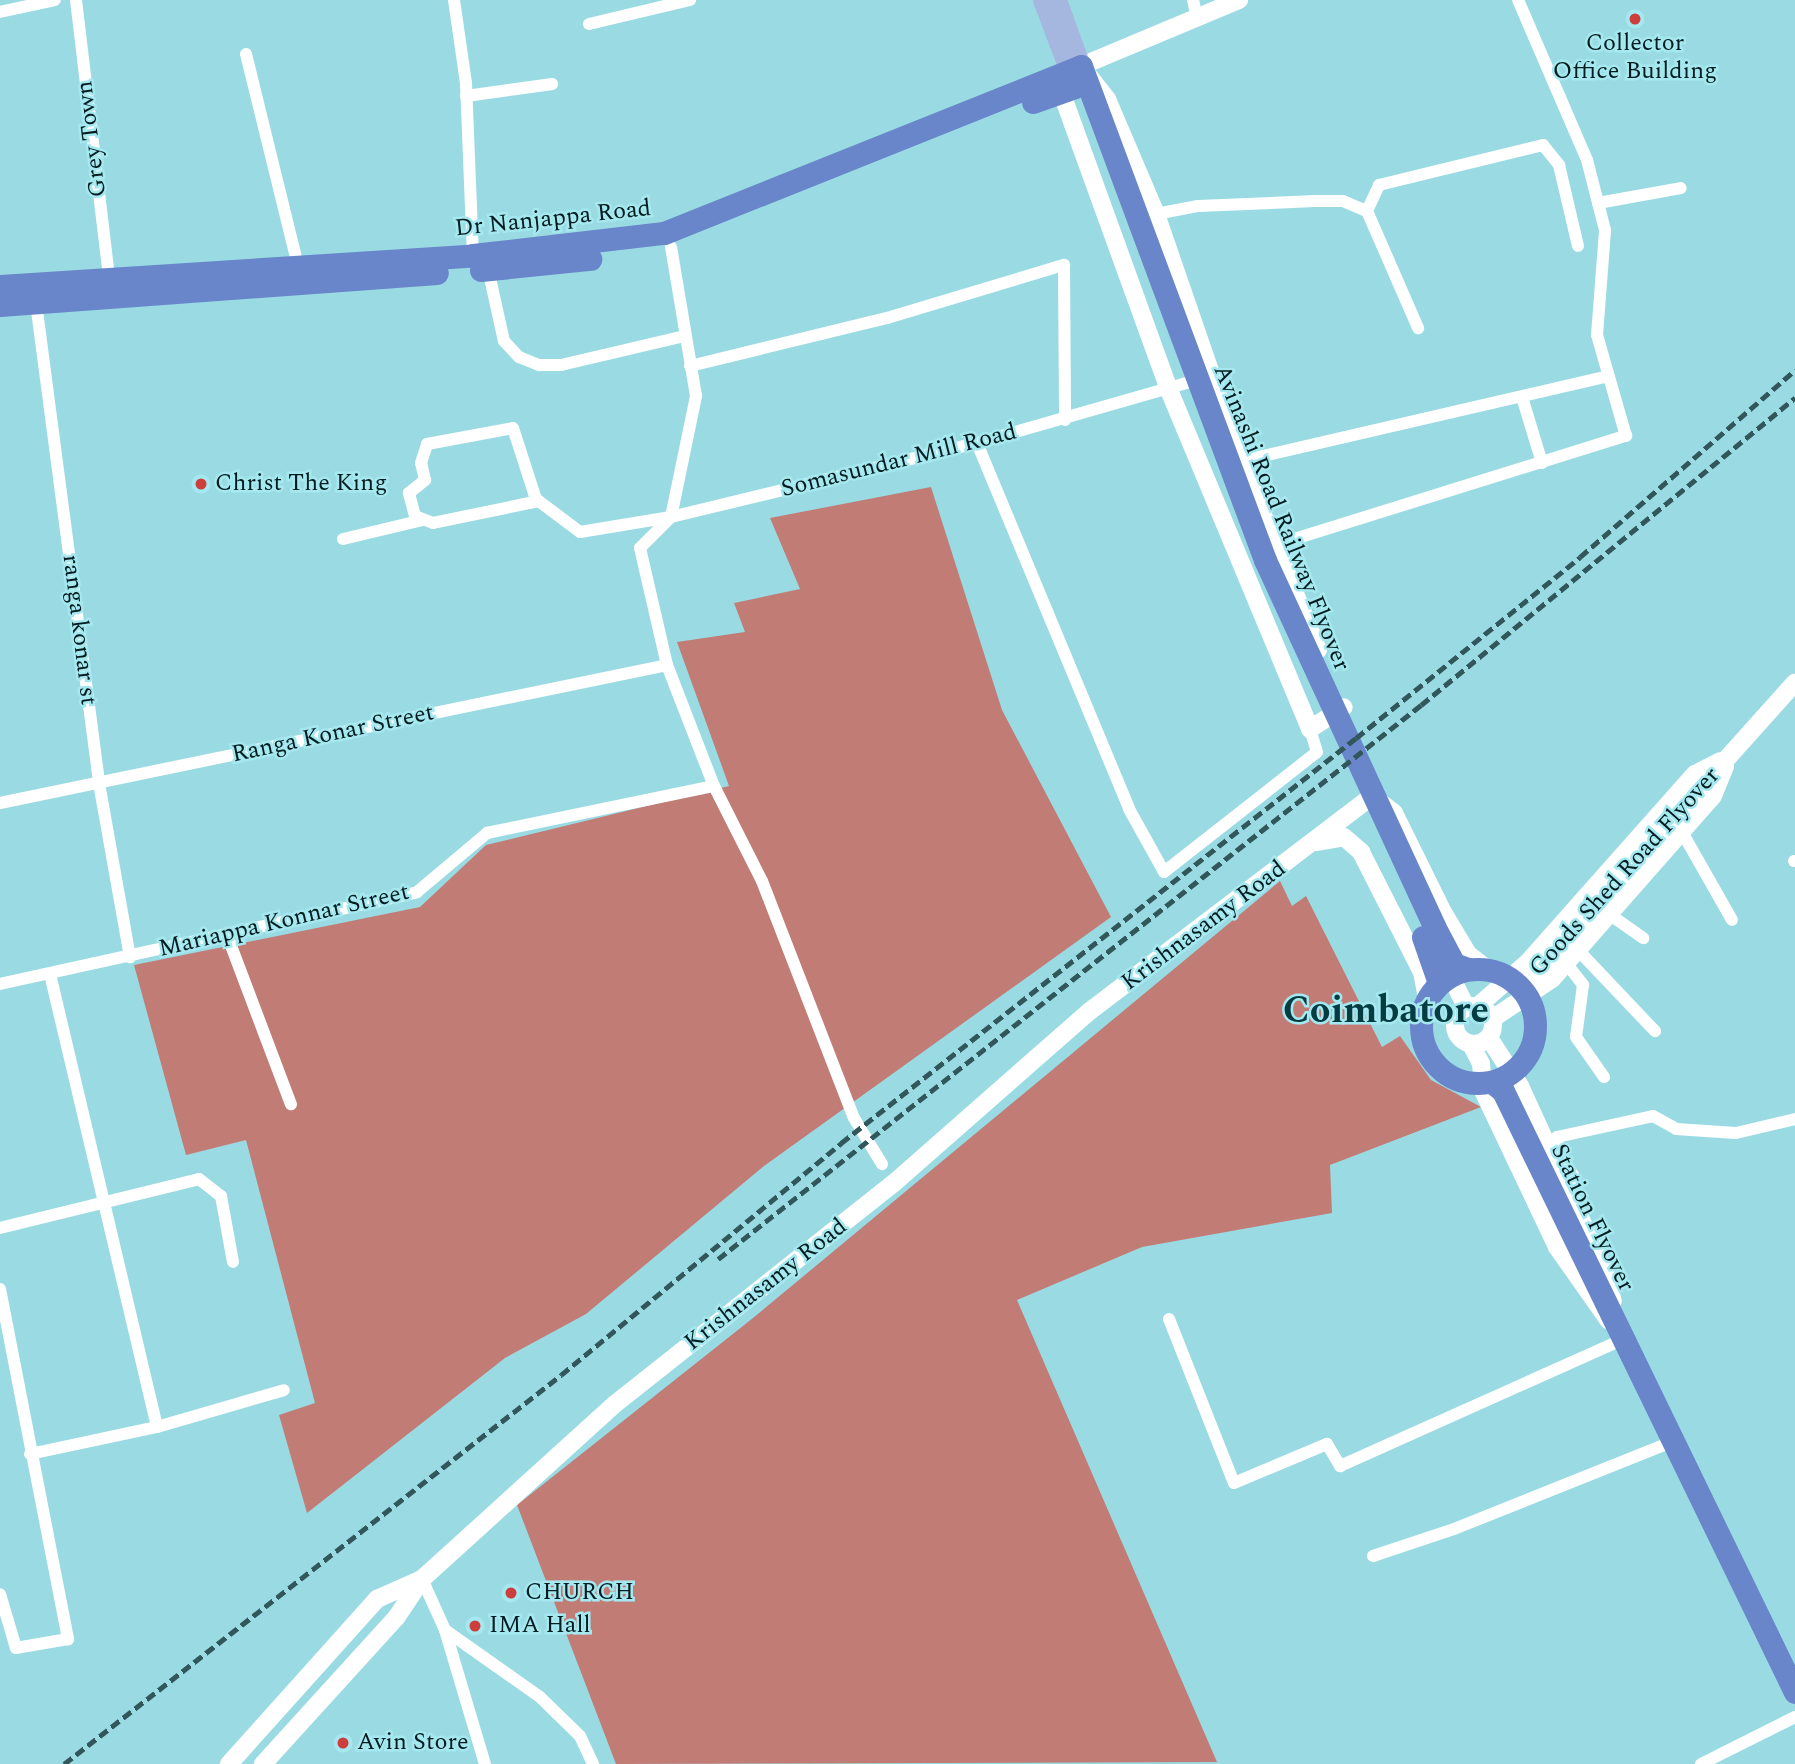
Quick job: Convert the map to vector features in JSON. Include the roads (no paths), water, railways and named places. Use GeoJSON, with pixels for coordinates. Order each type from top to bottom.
{"type":"FeatureCollection","features":[{"type":"Feature","properties":{"kind":"highway","name":"Dr Nanjappa Road"},"geometry":{"type":"LineString","coordinates":[[0,286],[298,266],[480,262],[664,233],[1068,78]]}},
{"type":"Feature","properties":{"kind":"highway","name":"Dr Nanjappa Road"},"geometry":{"type":"LineString","coordinates":[[0,305],[671,247],[1068,78]]}},
{"type":"Feature","properties":{"kind":"highway","name":"Avinashi Road Railway Flyover"},"geometry":{"type":"LineString","coordinates":[[1068,78],[1091,118],[1246,551],[1431,952],[1454,979]]}},
{"type":"Feature","properties":{"kind":"highway"},"geometry":{"type":"LineString","coordinates":[[1518,1067],[1492,1082],[1455,1078],[1427,1053],[1422,1035],[1454,979],[1521,988]]}},
{"type":"Feature","properties":{"kind":"highway","name":"Station Flyover"},"geometry":{"type":"LineString","coordinates":[[1520,1127],[1512,1084],[1518,1067],[1528,1053],[1535,1020],[1521,988]]}},
{"type":"Feature","properties":{"kind":"highway","name":"Station Flyover"},"geometry":{"type":"LineString","coordinates":[[1492,1082],[1503,1091],[1671,1442],[1795,1692]]}},
{"type":"Feature","properties":{"kind":"main road"},"geometry":{"type":"LineString","coordinates":[[1042,0],[1169,390],[1310,729],[1345,708],[1241,461],[1156,214],[1107,99],[1068,78]]}},
{"type":"Feature","properties":{"kind":"main road"},"geometry":{"type":"LineString","coordinates":[[1057,0],[1068,78]]}},
{"type":"Feature","properties":{"kind":"main road"},"geometry":{"type":"LineString","coordinates":[[1068,78],[1195,9],[1239,0]]}},
{"type":"Feature","properties":{"kind":"main road"},"geometry":{"type":"LineString","coordinates":[[1188,383],[1198,408]]}},
{"type":"Feature","properties":{"kind":"main road","name":"Goods Shed Road Flyover"},"geometry":{"type":"LineString","coordinates":[[1521,988],[1795,683]]}},
{"type":"Feature","properties":{"kind":"main road"},"geometry":{"type":"LineString","coordinates":[[1620,1336],[1605,1272],[1520,1086],[1489,1038],[1492,1020],[1543,988],[1572,956],[1713,796],[1729,757]]}},
{"type":"Feature","properties":{"kind":"main road"},"geometry":{"type":"LineString","coordinates":[[1620,1336],[1557,1247],[1484,1093],[1481,1064],[1471,1044],[1460,1039],[1454,1028],[1457,1015],[1472,1007],[1528,962],[1695,774],[1729,757]]}},
{"type":"Feature","properties":{"kind":"main road","name":"Krishnasamy Road"},"geometry":{"type":"LineString","coordinates":[[263,1764],[396,1618],[422,1579],[615,1404],[894,1183],[1090,1011],[1367,800],[1380,800],[1394,813],[1468,954],[1454,979],[1422,972],[1361,852],[1344,837],[1307,847]]}},
{"type":"Feature","properties":{"kind":"main road"},"geometry":{"type":"LineString","coordinates":[[1454,979],[1472,1007],[1492,1020]]}},
{"type":"Feature","properties":{"kind":"main road"},"geometry":{"type":"LineString","coordinates":[[1471,1044],[1489,1038]]}},
{"type":"Feature","properties":{"kind":"main road"},"geometry":{"type":"LineString","coordinates":[[229,1764],[377,1599],[422,1579]]}},
{"type":"Feature","properties":{"kind":"street"},"geometry":{"type":"LineString","coordinates":[[0,12],[55,0]]}},
{"type":"Feature","properties":{"kind":"street","name":"Grey Town"},"geometry":{"type":"LineString","coordinates":[[76,0],[109,277]]}},
{"type":"Feature","properties":{"kind":"street"},"geometry":{"type":"LineString","coordinates":[[454,0],[466,96],[480,262],[504,341],[519,357],[538,365],[561,365],[685,336]]}},
{"type":"Feature","properties":{"kind":"street"},"geometry":{"type":"LineString","coordinates":[[589,24],[690,0]]}},
{"type":"Feature","properties":{"kind":"street"},"geometry":{"type":"LineString","coordinates":[[1275,545],[1626,436],[1597,335],[1605,230],[1587,160],[1518,0]]}},
{"type":"Feature","properties":{"kind":"street"},"geometry":{"type":"LineString","coordinates":[[246,54],[298,266]]}},
{"type":"Feature","properties":{"kind":"street"},"geometry":{"type":"LineString","coordinates":[[466,96],[552,83]]}},
{"type":"Feature","properties":{"kind":"street"},"geometry":{"type":"LineString","coordinates":[[1367,211],[1379,185],[1543,145],[1559,165],[1578,246]]}},
{"type":"Feature","properties":{"kind":"street"},"geometry":{"type":"LineString","coordinates":[[1598,203],[1681,188]]}},
{"type":"Feature","properties":{"kind":"street"},"geometry":{"type":"LineString","coordinates":[[1156,214],[1198,206],[1315,201],[1343,201],[1367,211],[1418,328]]}},
{"type":"Feature","properties":{"kind":"street"},"geometry":{"type":"LineString","coordinates":[[671,247],[696,396],[671,517],[640,548],[667,665],[714,786],[762,881],[854,1118],[882,1164]]}},
{"type":"Feature","properties":{"kind":"street"},"geometry":{"type":"LineString","coordinates":[[690,366],[887,318],[1064,265],[1065,420]]}},
{"type":"Feature","properties":{"kind":"street","name":"ranga konar st"},"geometry":{"type":"LineString","coordinates":[[36,303],[99,783],[130,957]]}},
{"type":"Feature","properties":{"kind":"street","name":"Somasundar Mill Road"},"geometry":{"type":"LineString","coordinates":[[540,501],[580,532],[671,517],[1065,420],[1169,390],[1210,375]]}},
{"type":"Feature","properties":{"kind":"street"},"geometry":{"type":"LineString","coordinates":[[1241,461],[1608,376]]}},
{"type":"Feature","properties":{"kind":"street"},"geometry":{"type":"LineString","coordinates":[[1522,397],[1542,463]]}},
{"type":"Feature","properties":{"kind":"street"},"geometry":{"type":"LineString","coordinates":[[513,428],[540,501],[433,523],[423,520],[415,516],[409,493],[425,480],[421,463],[427,444],[513,428]]}},
{"type":"Feature","properties":{"kind":"street"},"geometry":{"type":"LineString","coordinates":[[977,443],[1129,809],[1164,872],[1317,752],[1310,729]]}},
{"type":"Feature","properties":{"kind":"street"},"geometry":{"type":"LineString","coordinates":[[342,539],[423,520]]}},
{"type":"Feature","properties":{"kind":"street","name":"Ranga Konar Street"},"geometry":{"type":"LineString","coordinates":[[0,803],[667,665]]}},
{"type":"Feature","properties":{"kind":"street","name":"Mariappa Konnar Street"},"geometry":{"type":"LineString","coordinates":[[0,984],[417,892],[486,833],[714,786]]}},
{"type":"Feature","properties":{"kind":"street"},"geometry":{"type":"LineString","coordinates":[[1682,832],[1732,920]]}},
{"type":"Feature","properties":{"kind":"street"},"geometry":{"type":"LineString","coordinates":[[1609,914],[1643,938]]}},
{"type":"Feature","properties":{"kind":"street"},"geometry":{"type":"LineString","coordinates":[[227,935],[291,1104]]}},
{"type":"Feature","properties":{"kind":"street"},"geometry":{"type":"LineString","coordinates":[[1572,956],[1655,1031]]}},
{"type":"Feature","properties":{"kind":"street"},"geometry":{"type":"LineString","coordinates":[[1572,956],[1583,985],[1576,1038],[1604,1077]]}},
{"type":"Feature","properties":{"kind":"street"},"geometry":{"type":"LineString","coordinates":[[50,974],[157,1427]]}},
{"type":"Feature","properties":{"kind":"street"},"geometry":{"type":"LineString","coordinates":[[1566,1187],[1573,1184],[1573,1175],[1558,1152],[1557,1137],[1653,1116],[1675,1129],[1736,1133],[1795,1119]]}},
{"type":"Feature","properties":{"kind":"street"},"geometry":{"type":"LineString","coordinates":[[0,1228],[199,1180],[221,1196],[233,1262]]}},
{"type":"Feature","properties":{"kind":"street"},"geometry":{"type":"LineString","coordinates":[[0,1289],[68,1639],[16,1648],[0,1594]]}},
{"type":"Feature","properties":{"kind":"street"},"geometry":{"type":"LineString","coordinates":[[1169,1319],[1234,1483],[1327,1444],[1340,1466],[1620,1336]]}},
{"type":"Feature","properties":{"kind":"street"},"geometry":{"type":"LineString","coordinates":[[30,1454],[157,1427],[284,1390]]}},
{"type":"Feature","properties":{"kind":"street"},"geometry":{"type":"LineString","coordinates":[[1373,1556],[1454,1529],[1671,1442]]}},
{"type":"Feature","properties":{"kind":"street"},"geometry":{"type":"LineString","coordinates":[[422,1579],[445,1630],[485,1764]]}},
{"type":"Feature","properties":{"kind":"street"},"geometry":{"type":"LineString","coordinates":[[445,1630],[540,1697],[580,1736],[593,1764]]}},
{"type":"Feature","properties":{"kind":"street"},"geometry":{"type":"LineString","coordinates":[[1701,1764],[1795,1717]]}},
{"type":"Feature","properties":{"kind":"railway"},"geometry":{"type":"LineString","coordinates":[[64,1764],[561,1375],[841,1143],[1356,738],[1580,557],[1795,370]]}},
{"type":"Feature","properties":{"kind":"railway"},"geometry":{"type":"LineString","coordinates":[[718,1259],[1421,705],[1795,398]]}},
{"type":"Feature","properties":{"kind":"place","name":"Collector Office Building"},"geometry":{"type":"Point","coordinates":[1635,19]}},
{"type":"Feature","properties":{"kind":"place","name":"Christ The King"},"geometry":{"type":"Point","coordinates":[201,484]}},
{"type":"Feature","properties":{"kind":"place","name":"CHURCH"},"geometry":{"type":"Point","coordinates":[511,1593]}},
{"type":"Feature","properties":{"kind":"place","name":"IMA Hall"},"geometry":{"type":"Point","coordinates":[475,1626]}},
{"type":"Feature","properties":{"kind":"place","name":"Avin Store"},"geometry":{"type":"Point","coordinates":[343,1743]}},
{"type":"Feature","properties":{"kind":"district","name":"Coimbatore"},"geometry":{"type":"Point","coordinates":[1386,1012]}}]}
